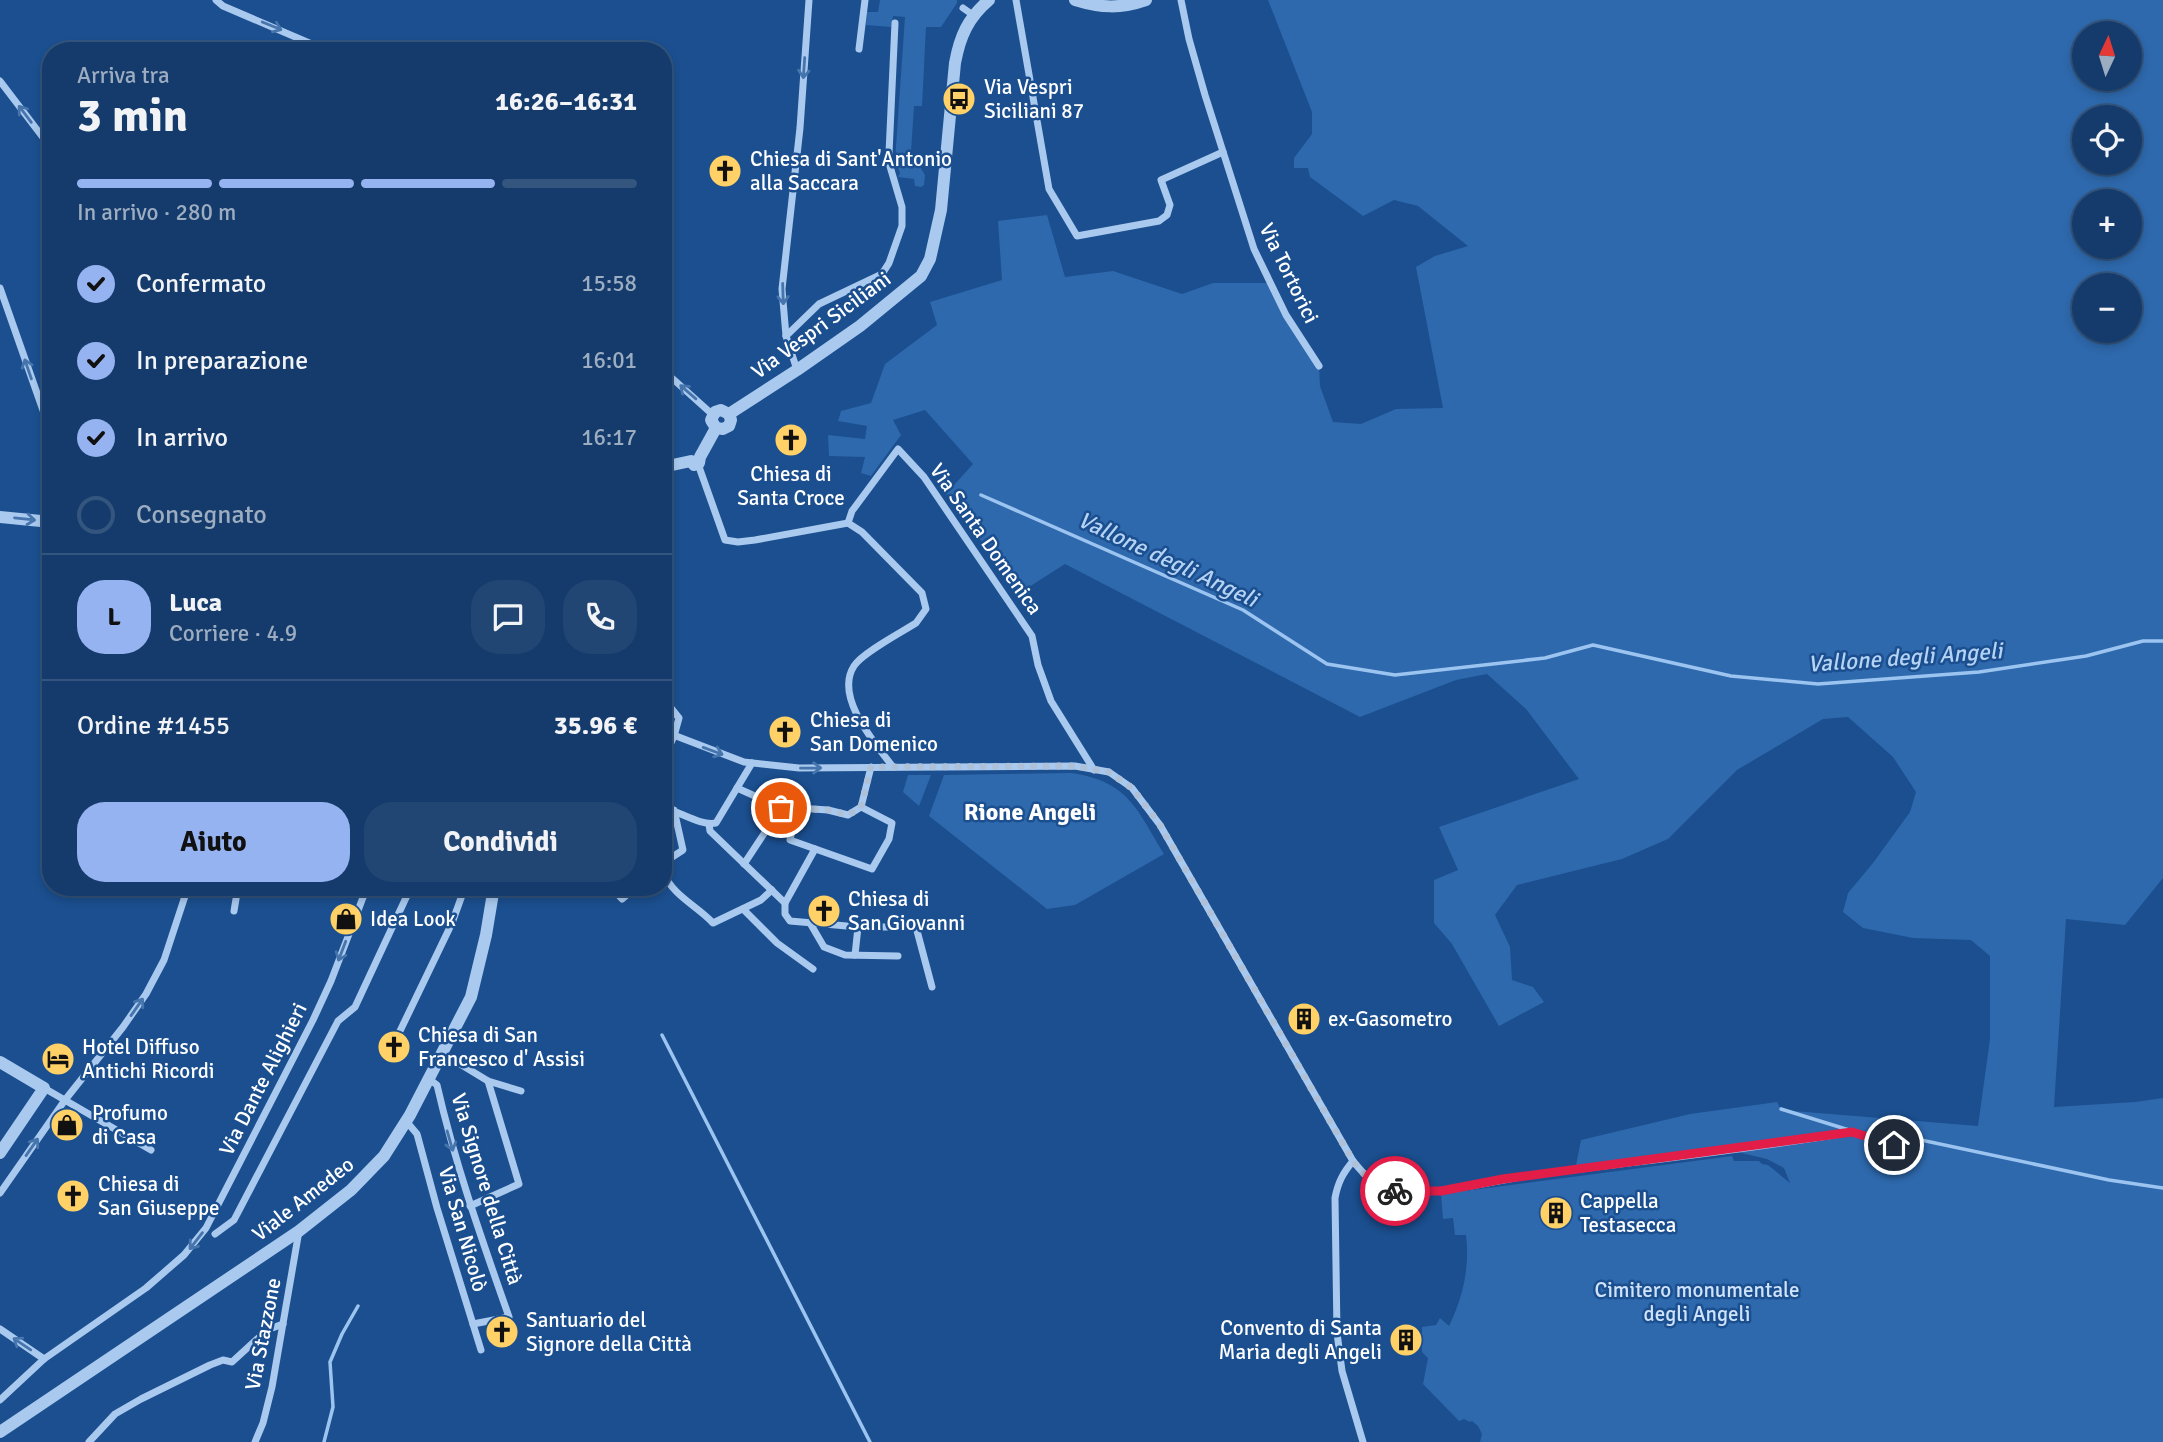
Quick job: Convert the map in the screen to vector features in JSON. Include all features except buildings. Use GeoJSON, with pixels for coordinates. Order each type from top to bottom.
{"type":"FeatureCollection","features":[{"type":"Feature","properties":{"kind":"street"},"geometry":{"type":"LineString","coordinates":[[216,0],[223,6],[307,42]]}},
{"type":"Feature","properties":{"kind":"street"},"geometry":{"type":"LineString","coordinates":[[797,370],[786,336],[782,289],[800,128],[809,0]]}},
{"type":"Feature","properties":{"kind":"street"},"geometry":{"type":"LineString","coordinates":[[859,49],[865,0]]}},
{"type":"Feature","properties":{"kind":"street","name":"Via Vespri Siciliani"},"geometry":{"type":"LineString","coordinates":[[714,421],[723,429],[729,426],[729,414],[860,326],[921,276],[930,259],[941,210],[955,63],[962,33],[968,12],[989,0]]}},
{"type":"Feature","properties":{"kind":"street"},"geometry":{"type":"LineString","coordinates":[[1016,0],[1049,189],[1077,236],[1159,221],[1167,215],[1170,205],[1161,180],[1223,152]]}},
{"type":"Feature","properties":{"kind":"street"},"geometry":{"type":"LineString","coordinates":[[1075,0],[1107,8],[1146,0]]}},
{"type":"Feature","properties":{"kind":"street","name":"Via Tortorici"},"geometry":{"type":"LineString","coordinates":[[1181,0],[1189,39],[1254,248],[1286,315],[1319,366]]}},
{"type":"Feature","properties":{"kind":"street"},"geometry":{"type":"LineString","coordinates":[[786,336],[825,299],[841,295],[882,274],[889,263],[902,226],[902,207],[889,163],[895,23]]}},
{"type":"Feature","properties":{"kind":"street"},"geometry":{"type":"LineString","coordinates":[[1,84],[42,136]]}},
{"type":"Feature","properties":{"kind":"street"},"geometry":{"type":"LineString","coordinates":[[0,288],[42,407]]}},
{"type":"Feature","properties":{"kind":"street"},"geometry":{"type":"LineString","coordinates":[[672,379],[714,421],[696,461],[725,540],[755,540],[848,523],[862,532],[922,593],[926,609],[916,623],[863,657],[854,665],[848,678],[852,703],[865,730],[893,766]]}},
{"type":"Feature","properties":{"kind":"street","name":"Via Santa Domenica"},"geometry":{"type":"LineString","coordinates":[[848,523],[852,511],[898,449],[924,477],[1032,636],[1038,665],[1051,701],[1094,769]]}},
{"type":"Feature","properties":{"kind":"street"},"geometry":{"type":"LineString","coordinates":[[672,466],[696,461]]}},
{"type":"Feature","properties":{"kind":"street"},"geometry":{"type":"LineString","coordinates":[[0,517],[42,521]]}},
{"type":"Feature","properties":{"kind":"street"},"geometry":{"type":"LineString","coordinates":[[672,709],[679,718],[672,740]]}},
{"type":"Feature","properties":{"kind":"street"},"geometry":{"type":"LineString","coordinates":[[674,736],[744,762],[799,768],[1075,766],[1109,772],[1132,788],[1160,825],[1353,1161],[1365,1176],[1385,1188],[1395,1191],[1431,1192],[1503,1179],[1852,1132],[1907,1150]]}},
{"type":"Feature","properties":{"kind":"street"},"geometry":{"type":"LineString","coordinates":[[709,828],[716,823],[752,763]]}},
{"type":"Feature","properties":{"kind":"street"},"geometry":{"type":"LineString","coordinates":[[793,813],[798,808],[828,810],[848,815],[861,807],[871,767]]}},
{"type":"Feature","properties":{"kind":"street"},"geometry":{"type":"LineString","coordinates":[[737,788],[793,813]]}},
{"type":"Feature","properties":{"kind":"street"},"geometry":{"type":"LineString","coordinates":[[793,813],[795,817],[790,840],[872,869],[889,839],[892,823],[861,807]]}},
{"type":"Feature","properties":{"kind":"street"},"geometry":{"type":"LineString","coordinates":[[744,864],[781,808]]}},
{"type":"Feature","properties":{"kind":"street"},"geometry":{"type":"LineString","coordinates":[[674,810],[709,828],[785,903]]}},
{"type":"Feature","properties":{"kind":"street"},"geometry":{"type":"LineString","coordinates":[[672,857],[683,850],[674,810]]}},
{"type":"Feature","properties":{"kind":"street"},"geometry":{"type":"LineString","coordinates":[[815,849],[785,903],[785,914],[790,921],[858,927],[916,928],[932,987]]}},
{"type":"Feature","properties":{"kind":"street"},"geometry":{"type":"LineString","coordinates":[[672,887],[688,904],[701,910],[713,922],[761,900],[772,890]]}},
{"type":"Feature","properties":{"kind":"street"},"geometry":{"type":"LineString","coordinates":[[0,1194],[65,1100],[146,994],[164,960],[185,896]]}},
{"type":"Feature","properties":{"kind":"street"},"geometry":{"type":"LineString","coordinates":[[234,911],[236,896]]}},
{"type":"Feature","properties":{"kind":"street","name":"Via Dante Alighieri"},"geometry":{"type":"LineString","coordinates":[[0,1400],[44,1359],[146,1289],[184,1255],[206,1228],[313,1020],[364,896]]}},
{"type":"Feature","properties":{"kind":"street"},"geometry":{"type":"LineString","coordinates":[[215,1234],[234,1220],[338,1021],[355,1007],[407,896]]}},
{"type":"Feature","properties":{"kind":"street"},"geometry":{"type":"LineString","coordinates":[[400,1031],[452,923],[462,896]]}},
{"type":"Feature","properties":{"kind":"street","name":"Viale Amedeo"},"geometry":{"type":"LineString","coordinates":[[0,1432],[299,1231],[351,1189],[384,1156],[429,1079],[471,997],[493,896]]}},
{"type":"Feature","properties":{"kind":"street"},"geometry":{"type":"LineString","coordinates":[[743,909],[778,943],[813,969]]}},
{"type":"Feature","properties":{"kind":"street"},"geometry":{"type":"LineString","coordinates":[[810,923],[824,947],[845,956],[898,956]]}},
{"type":"Feature","properties":{"kind":"street"},"geometry":{"type":"LineString","coordinates":[[855,955],[858,927]]}},
{"type":"Feature","properties":{"kind":"street"},"geometry":{"type":"LineString","coordinates":[[442,1053],[488,1080],[521,1091]]}},
{"type":"Feature","properties":{"kind":"street"},"geometry":{"type":"LineString","coordinates":[[0,1062],[151,1150]]}},
{"type":"Feature","properties":{"kind":"street","name":"Via Signore della Città"},"geometry":{"type":"LineString","coordinates":[[429,1079],[437,1085],[449,1139],[509,1317],[473,1324]]}},
{"type":"Feature","properties":{"kind":"street"},"geometry":{"type":"LineString","coordinates":[[470,1206],[519,1184],[488,1080]]}},
{"type":"Feature","properties":{"kind":"street"},"geometry":{"type":"LineString","coordinates":[[0,1153],[44,1088]]}},
{"type":"Feature","properties":{"kind":"street","name":"Via San Nicolò"},"geometry":{"type":"LineString","coordinates":[[406,1121],[417,1134],[481,1350]]}},
{"type":"Feature","properties":{"kind":"street"},"geometry":{"type":"LineString","coordinates":[[1353,1161],[1338,1183],[1335,1198],[1337,1333],[1342,1371],[1363,1442]]}},
{"type":"Feature","properties":{"kind":"street","name":"Via Stazzone"},"geometry":{"type":"LineString","coordinates":[[255,1442],[263,1423],[284,1324],[299,1231]]}},
{"type":"Feature","properties":{"kind":"street"},"geometry":{"type":"LineString","coordinates":[[89,1442],[116,1414],[132,1404],[210,1365],[223,1360],[232,1362],[267,1330],[284,1324]]}},
{"type":"Feature","properties":{"kind":"street"},"geometry":{"type":"LineString","coordinates":[[0,1329],[44,1359]]}},
{"type":"Feature","properties":{"kind":"green space"},"geometry":{"type":"Polygon","coordinates":[[[880,0],[957,0],[941,27],[926,27],[922,106],[914,106],[911,152],[925,175],[924,185],[921,187],[915,186],[914,179],[898,177],[900,173],[895,161],[905,17],[893,16],[891,27],[866,25],[867,12],[878,12],[880,0]]]}},
{"type":"Feature","properties":{"kind":"green space","name":"Cimitero monumentale degli Angeli"},"geometry":{"type":"Polygon","coordinates":[[[1268,0],[2163,0],[2163,878],[2125,925],[2066,919],[2054,1107],[2163,1098],[2163,1442],[1480,1442],[1482,1434],[1478,1426],[1472,1421],[1459,1421],[1423,1384],[1428,1358],[1422,1352],[1422,1327],[1436,1325],[1440,1318],[1449,1326],[1462,1293],[1466,1270],[1466,1235],[1455,1235],[1453,1218],[1443,1219],[1441,1194],[1732,1156],[1734,1161],[1759,1161],[1768,1165],[1790,1183],[1784,1168],[1767,1159],[1729,1150],[1575,1170],[1581,1140],[1690,1114],[1777,1102],[1781,1110],[1978,1126],[1990,1039],[1990,956],[1971,940],[1913,938],[1863,928],[1843,912],[1848,893],[1910,812],[1916,792],[1893,757],[1848,717],[1823,719],[1737,770],[1668,839],[1622,859],[1517,885],[1495,915],[1510,947],[1512,980],[1533,987],[1544,1002],[1499,1026],[1452,944],[1434,923],[1434,880],[1458,870],[1439,827],[1579,779],[1526,709],[1487,674],[1456,680],[1360,717],[1065,564],[1018,594],[946,494],[973,464],[925,410],[893,420],[901,435],[871,476],[861,473],[865,457],[829,456],[828,435],[865,439],[867,426],[838,421],[841,411],[871,403],[885,364],[937,325],[930,302],[1002,280],[998,221],[1047,215],[1065,277],[1113,271],[1182,294],[1213,283],[1270,283],[1319,366],[1320,386],[1333,422],[1361,424],[1396,409],[1443,408],[1416,267],[1435,256],[1468,246],[1418,206],[1394,200],[1363,216],[1310,177],[1308,168],[1294,168],[1294,158],[1312,134],[1312,112],[1268,0]]]}},
{"type":"Feature","properties":{"kind":"green space"},"geometry":{"type":"Polygon","coordinates":[[[1071,773],[1090,777],[1118,790],[1138,811],[1164,854],[1075,905],[1047,909],[929,816],[944,775],[1071,773]]]}},
{"type":"Feature","properties":{"kind":"green space"},"geometry":{"type":"Polygon","coordinates":[[[908,775],[931,775],[919,806],[903,792],[908,775]]]}},
{"type":"Feature","properties":{"kind":"waterway","name":"Vallone degli Angeli"},"geometry":{"type":"LineString","coordinates":[[981,495],[1243,610],[1327,664],[1395,675],[1545,658],[1593,645],[1731,676],[1818,684],[1979,672],[2086,656],[2143,641],[2163,641]]}},
{"type":"Feature","properties":{"kind":"waterway"},"geometry":{"type":"LineString","coordinates":[[662,1035],[870,1442]]}},
{"type":"Feature","properties":{"kind":"waterway"},"geometry":{"type":"LineString","coordinates":[[1781,1109],[1849,1130]]}},
{"type":"Feature","properties":{"kind":"waterway"},"geometry":{"type":"LineString","coordinates":[[1876,1137],[1888,1133],[2109,1180],[2163,1188]]}},
{"type":"Feature","properties":{"kind":"waterway"},"geometry":{"type":"LineString","coordinates":[[324,1442],[333,1407],[330,1362],[358,1306]]}},
{"type":"Feature","properties":{"kind":"way so far"},"geometry":{"type":"LineString","coordinates":[[781,808],[793,813],[798,808],[828,810],[848,815],[861,807],[871,767],[1075,766],[1109,772],[1132,788],[1160,825],[1353,1161],[1365,1176],[1376,1184],[1395,1191]]}},
{"type":"Feature","properties":{"kind":"place","name":"Via Vespri Siciliani 87"},"geometry":{"type":"Point","coordinates":[959,99]}},
{"type":"Feature","properties":{"kind":"place","name":"Chiesa di Sant'Antonio alla Saccara"},"geometry":{"type":"Point","coordinates":[725,171]}},
{"type":"Feature","properties":{"kind":"place","name":"Chiesa di Santa Croce"},"geometry":{"type":"Point","coordinates":[791,440]}},
{"type":"Feature","properties":{"kind":"place","name":"Chiesa di San Domenico"},"geometry":{"type":"Point","coordinates":[785,732]}},
{"type":"Feature","properties":{"kind":"place","name":"Chiesa di San Giovanni"},"geometry":{"type":"Point","coordinates":[824,911]}},
{"type":"Feature","properties":{"kind":"place","name":"Idea Look"},"geometry":{"type":"Point","coordinates":[346,919]}},
{"type":"Feature","properties":{"kind":"place","name":"ex-Gasometro"},"geometry":{"type":"Point","coordinates":[1304,1019]}},
{"type":"Feature","properties":{"kind":"place","name":"Chiesa di San Francesco d' Assisi"},"geometry":{"type":"Point","coordinates":[394,1047]}},
{"type":"Feature","properties":{"kind":"place","name":"Hotel Diffuso Antichi Ricordi"},"geometry":{"type":"Point","coordinates":[58,1059]}},
{"type":"Feature","properties":{"kind":"place","name":"Profumo di Casa"},"geometry":{"type":"Point","coordinates":[67,1125]}},
{"type":"Feature","properties":{"kind":"place","name":"Chiesa di San Giuseppe"},"geometry":{"type":"Point","coordinates":[73,1196]}},
{"type":"Feature","properties":{"kind":"place","name":"Cappella Testasecca"},"geometry":{"type":"Point","coordinates":[1556,1213]}},
{"type":"Feature","properties":{"kind":"place","name":"Santuario del Signore della Città"},"geometry":{"type":"Point","coordinates":[502,1332]}},
{"type":"Feature","properties":{"kind":"place","name":"Convento di Santa Maria degli Angeli"},"geometry":{"type":"Point","coordinates":[1406,1340]}},
{"type":"Feature","properties":{"kind":"district","name":"Rione Angeli"},"geometry":{"type":"Point","coordinates":[1030,812]}},
{"type":"Feature","properties":{"kind":"route"},"geometry":{"type":"LineString","coordinates":[[1395,1191],[1441,1191],[1503,1179],[1852,1132],[1894,1145]]}}]}
